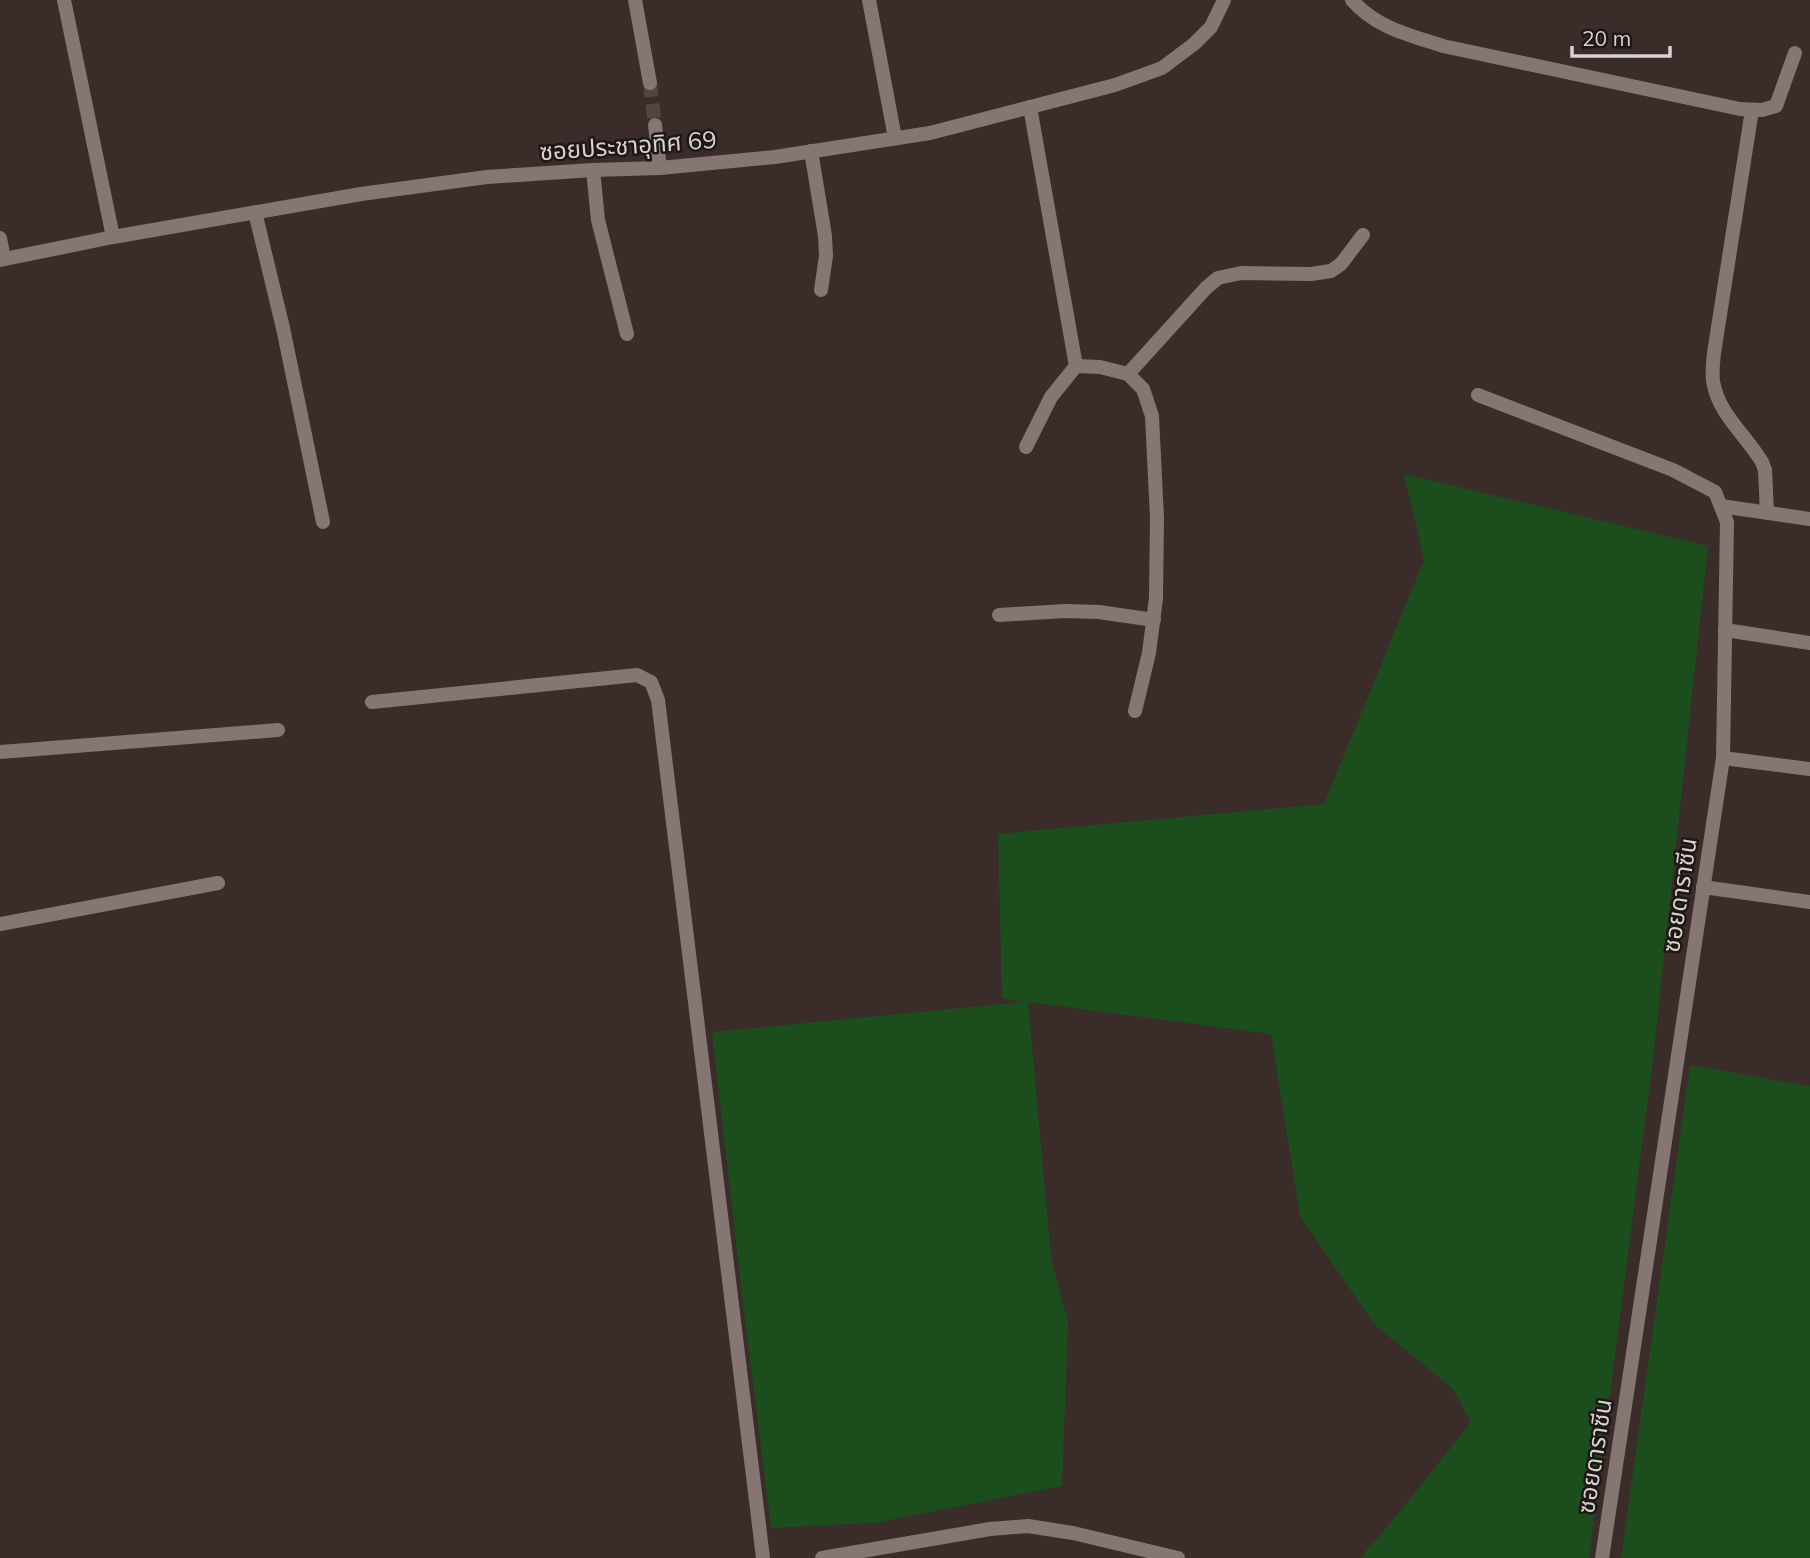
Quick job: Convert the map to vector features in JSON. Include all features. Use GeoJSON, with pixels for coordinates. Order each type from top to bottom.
{"type":"FeatureCollection","features":[{"type":"Feature","properties":{"kind":"street"},"geometry":{"type":"LineString","coordinates":[[64,0],[113,237]]}},
{"type":"Feature","properties":{"kind":"street"},"geometry":{"type":"LineString","coordinates":[[635,0],[650,83]]}},
{"type":"Feature","properties":{"kind":"street"},"geometry":{"type":"LineString","coordinates":[[869,0],[895,138]]}},
{"type":"Feature","properties":{"kind":"street","name":"ซอยประชาอุทิศ 69"},"geometry":{"type":"LineString","coordinates":[[2,260],[113,237],[361,194],[486,177],[660,168],[775,157],[930,133],[1115,85],[1163,68],[1211,27],[1224,0]]}},
{"type":"Feature","properties":{"kind":"street"},"geometry":{"type":"LineString","coordinates":[[1352,0],[1360,9],[1395,32],[1443,46],[1740,109],[1762,110],[1776,106],[1795,53]]}},
{"type":"Feature","properties":{"kind":"street"},"geometry":{"type":"LineString","coordinates":[[1026,447],[1051,397],[1076,366],[1030,107]]}},
{"type":"Feature","properties":{"kind":"street"},"geometry":{"type":"LineString","coordinates":[[1752,110],[1714,353],[1713,379],[1717,397],[1727,415],[1762,462],[1765,470],[1767,513]]}},
{"type":"Feature","properties":{"kind":"street"},"geometry":{"type":"LineString","coordinates":[[655,125],[660,168]]}},
{"type":"Feature","properties":{"kind":"street"},"geometry":{"type":"LineString","coordinates":[[811,151],[826,246],[821,290]]}},
{"type":"Feature","properties":{"kind":"street"},"geometry":{"type":"LineString","coordinates":[[593,170],[598,220],[627,334]]}},
{"type":"Feature","properties":{"kind":"street"},"geometry":{"type":"LineString","coordinates":[[255,212],[283,328],[323,522]]}},
{"type":"Feature","properties":{"kind":"street"},"geometry":{"type":"LineString","coordinates":[[1128,374],[1218,278],[1241,273],[1311,274],[1331,271],[1341,264],[1363,236]]}},
{"type":"Feature","properties":{"kind":"street"},"geometry":{"type":"LineString","coordinates":[[0,238],[2,260]]}},
{"type":"Feature","properties":{"kind":"street"},"geometry":{"type":"LineString","coordinates":[[1076,366],[1100,367],[1128,374],[1143,389],[1152,416],[1157,518],[1156,598],[1149,653],[1135,711]]}},
{"type":"Feature","properties":{"kind":"street"},"geometry":{"type":"LineString","coordinates":[[1478,396],[1673,470],[1715,492],[1721,506],[1810,519]]}},
{"type":"Feature","properties":{"kind":"street","name":"ซอยดาราซีน"},"geometry":{"type":"LineString","coordinates":[[1602,1558],[1723,758],[1727,522],[1721,506]]}},
{"type":"Feature","properties":{"kind":"street"},"geometry":{"type":"LineString","coordinates":[[999,615],[1076,611],[1154,620]]}},
{"type":"Feature","properties":{"kind":"street"},"geometry":{"type":"LineString","coordinates":[[1725,630],[1810,643]]}},
{"type":"Feature","properties":{"kind":"street"},"geometry":{"type":"LineString","coordinates":[[372,702],[638,675],[651,682],[658,700],[763,1558]]}},
{"type":"Feature","properties":{"kind":"street"},"geometry":{"type":"LineString","coordinates":[[0,752],[278,730]]}},
{"type":"Feature","properties":{"kind":"street"},"geometry":{"type":"LineString","coordinates":[[1723,758],[1810,769]]}},
{"type":"Feature","properties":{"kind":"street"},"geometry":{"type":"LineString","coordinates":[[0,924],[218,883]]}},
{"type":"Feature","properties":{"kind":"street"},"geometry":{"type":"LineString","coordinates":[[1703,887],[1810,902]]}},
{"type":"Feature","properties":{"kind":"street"},"geometry":{"type":"LineString","coordinates":[[822,1558],[863,1554],[990,1529],[1028,1526],[1073,1533],[1178,1558]]}},
{"type":"Feature","properties":{"kind":"green space"},"geometry":{"type":"Polygon","coordinates":[[[1404,474],[1708,546],[1653,1059],[1589,1558],[1360,1558],[1471,1422],[1453,1389],[1374,1324],[1300,1216],[1271,1034],[1028,1002],[1051,1258],[1068,1322],[1062,1486],[874,1523],[771,1528],[712,1032],[1023,1002],[1002,998],[998,834],[1324,804],[1424,560],[1404,474]]]}},
{"type":"Feature","properties":{"kind":"green space"},"geometry":{"type":"Polygon","coordinates":[[[1690,1065],[1810,1086],[1810,1558],[1621,1558],[1690,1065]]]}},
{"type":"Feature","properties":{"kind":"tunnel"},"geometry":{"type":"LineString","coordinates":[[650,83],[655,125]]}}]}
